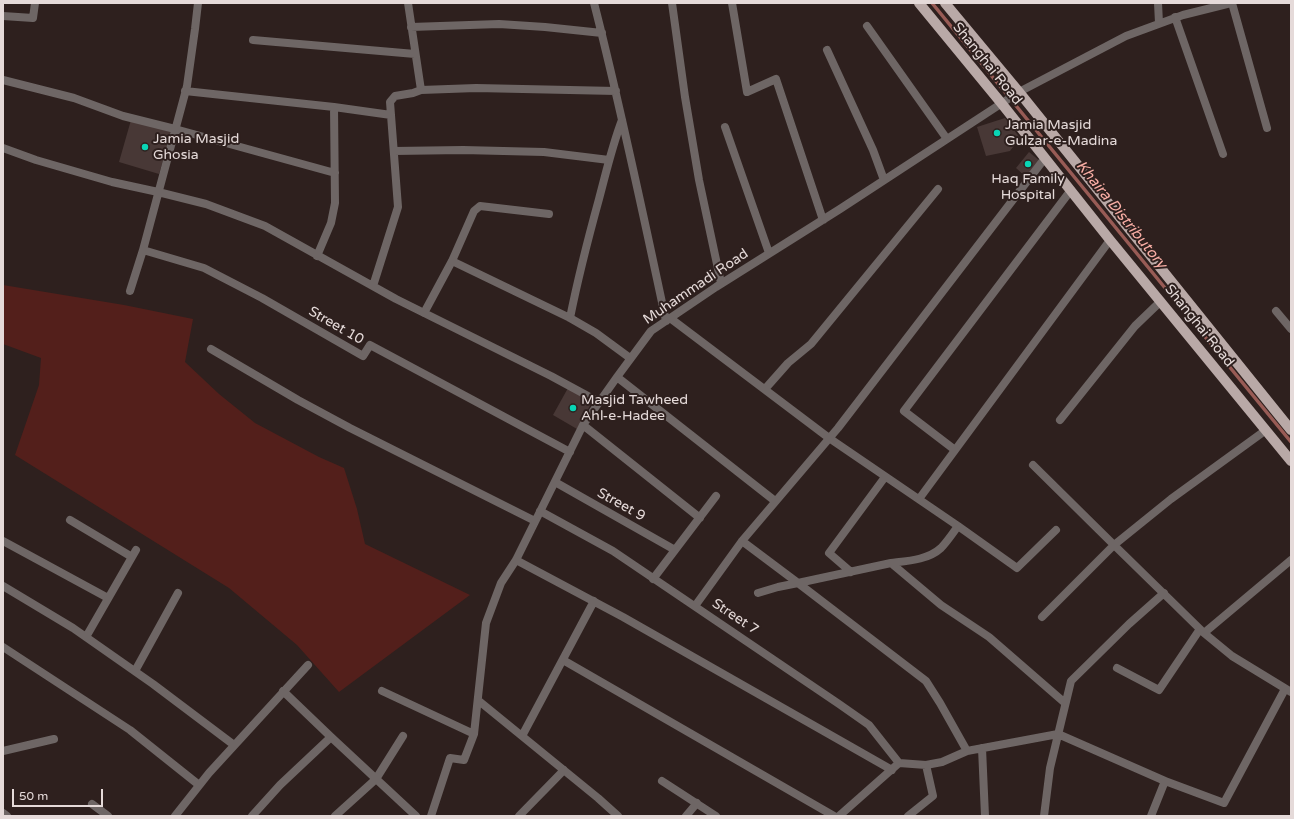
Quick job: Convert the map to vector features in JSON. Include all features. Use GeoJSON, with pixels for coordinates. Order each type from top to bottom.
{"type":"FeatureCollection","features":[{"type":"Feature","properties":{"kind":"main road","name":"Shanghai Road"},"geometry":{"type":"LineString","coordinates":[[919,3],[1004,103],[1045,158],[1110,240],[1291,461]]}},
{"type":"Feature","properties":{"kind":"main road","name":"Shanghai Road"},"geometry":{"type":"LineString","coordinates":[[945,3],[1291,430]]}},
{"type":"Feature","properties":{"kind":"street"},"geometry":{"type":"LineString","coordinates":[[3,16],[33,18],[35,3]]}},
{"type":"Feature","properties":{"kind":"street"},"geometry":{"type":"LineString","coordinates":[[130,291],[143,250],[185,91],[196,29],[198,3]]}},
{"type":"Feature","properties":{"kind":"street"},"geometry":{"type":"LineString","coordinates":[[408,3],[420,90]]}},
{"type":"Feature","properties":{"kind":"street"},"geometry":{"type":"LineString","coordinates":[[594,3],[616,91],[668,319],[765,389],[829,438],[1017,568],[1056,530]]}},
{"type":"Feature","properties":{"kind":"street"},"geometry":{"type":"LineString","coordinates":[[672,3],[685,97],[699,180],[721,283]]}},
{"type":"Feature","properties":{"kind":"street"},"geometry":{"type":"LineString","coordinates":[[732,3],[747,92],[776,79],[823,220]]}},
{"type":"Feature","properties":{"kind":"street"},"geometry":{"type":"LineString","coordinates":[[1158,3],[1159,23]]}},
{"type":"Feature","properties":{"kind":"street"},"geometry":{"type":"LineString","coordinates":[[1232,3],[1267,128]]}},
{"type":"Feature","properties":{"kind":"street","name":"Muhammadi Road"},"geometry":{"type":"LineString","coordinates":[[431,816],[450,758],[464,760],[474,734],[479,700],[486,623],[501,583],[516,560],[583,425],[598,402],[651,331],[721,283],[823,220],[1004,103],[1017,93],[1126,36],[1210,6],[1232,3]]}},
{"type":"Feature","properties":{"kind":"street"},"geometry":{"type":"LineString","coordinates":[[1175,18],[1223,154]]}},
{"type":"Feature","properties":{"kind":"street"},"geometry":{"type":"LineString","coordinates":[[411,27],[499,24],[602,33]]}},
{"type":"Feature","properties":{"kind":"street"},"geometry":{"type":"LineString","coordinates":[[867,26],[948,139]]}},
{"type":"Feature","properties":{"kind":"street"},"geometry":{"type":"LineString","coordinates":[[253,40],[415,54]]}},
{"type":"Feature","properties":{"kind":"street"},"geometry":{"type":"LineString","coordinates":[[827,50],[873,150],[884,180]]}},
{"type":"Feature","properties":{"kind":"street"},"geometry":{"type":"LineString","coordinates":[[3,80],[74,98],[123,116],[335,173]]}},
{"type":"Feature","properties":{"kind":"street"},"geometry":{"type":"LineString","coordinates":[[373,286],[398,207],[390,102],[395,96],[413,93],[420,90],[476,88],[616,91]]}},
{"type":"Feature","properties":{"kind":"street"},"geometry":{"type":"LineString","coordinates":[[185,91],[334,107],[391,115]]}},
{"type":"Feature","properties":{"kind":"street"},"geometry":{"type":"LineString","coordinates":[[318,256],[331,223],[335,203],[334,107]]}},
{"type":"Feature","properties":{"kind":"street"},"geometry":{"type":"LineString","coordinates":[[570,318],[578,279],[609,160],[622,120]]}},
{"type":"Feature","properties":{"kind":"street"},"geometry":{"type":"LineString","coordinates":[[725,127],[769,253]]}},
{"type":"Feature","properties":{"kind":"street"},"geometry":{"type":"LineString","coordinates":[[3,148],[36,160],[112,182],[206,204],[266,226],[373,286],[551,376],[598,402]]}},
{"type":"Feature","properties":{"kind":"street"},"geometry":{"type":"LineString","coordinates":[[394,151],[463,150],[544,152],[609,160]]}},
{"type":"Feature","properties":{"kind":"street"},"geometry":{"type":"LineString","coordinates":[[695,606],[742,541],[829,438],[1045,158]]}},
{"type":"Feature","properties":{"kind":"street"},"geometry":{"type":"LineString","coordinates":[[765,389],[788,362],[811,344],[938,189]]}},
{"type":"Feature","properties":{"kind":"street"},"geometry":{"type":"LineString","coordinates":[[955,450],[904,411],[1071,190]]}},
{"type":"Feature","properties":{"kind":"street"},"geometry":{"type":"LineString","coordinates":[[424,313],[452,261],[474,211],[480,206],[549,214]]}},
{"type":"Feature","properties":{"kind":"street"},"geometry":{"type":"LineString","coordinates":[[918,499],[1110,240]]}},
{"type":"Feature","properties":{"kind":"street","name":"Street 10"},"geometry":{"type":"LineString","coordinates":[[143,250],[204,268],[262,298],[363,356],[370,345],[570,452]]}},
{"type":"Feature","properties":{"kind":"street"},"geometry":{"type":"LineString","coordinates":[[452,261],[570,318],[596,333],[630,358]]}},
{"type":"Feature","properties":{"kind":"street"},"geometry":{"type":"LineString","coordinates":[[1060,420],[1135,326],[1161,301]]}},
{"type":"Feature","properties":{"kind":"street"},"geometry":{"type":"LineString","coordinates":[[1276,311],[1291,329]]}},
{"type":"Feature","properties":{"kind":"street"},"geometry":{"type":"LineString","coordinates":[[211,349],[298,400],[350,428],[424,467],[500,502],[536,521]]}},
{"type":"Feature","properties":{"kind":"street"},"geometry":{"type":"LineString","coordinates":[[617,377],[775,501]]}},
{"type":"Feature","properties":{"kind":"street"},"geometry":{"type":"LineString","coordinates":[[583,425],[700,518]]}},
{"type":"Feature","properties":{"kind":"street"},"geometry":{"type":"LineString","coordinates":[[1042,617],[1114,545],[1171,499],[1266,430]]}},
{"type":"Feature","properties":{"kind":"street"},"geometry":{"type":"LineString","coordinates":[[839,816],[899,764],[926,765],[942,762],[967,751],[1058,734],[1165,781],[1224,803],[1288,690],[1232,656],[1202,631],[1032,465]]}},
{"type":"Feature","properties":{"kind":"street"},"geometry":{"type":"LineString","coordinates":[[851,572],[829,553],[885,477]]}},
{"type":"Feature","properties":{"kind":"street","name":"Street 9"},"geometry":{"type":"LineString","coordinates":[[555,482],[675,550]]}},
{"type":"Feature","properties":{"kind":"street"},"geometry":{"type":"LineString","coordinates":[[653,579],[716,496]]}},
{"type":"Feature","properties":{"kind":"street","name":"Street 7"},"geometry":{"type":"LineString","coordinates":[[540,512],[613,552],[695,606],[869,726],[899,764]]}},
{"type":"Feature","properties":{"kind":"street"},"geometry":{"type":"LineString","coordinates":[[70,520],[134,554],[86,637]]}},
{"type":"Feature","properties":{"kind":"street"},"geometry":{"type":"LineString","coordinates":[[758,594],[778,587],[891,563],[914,560],[930,555],[940,549],[958,526]]}},
{"type":"Feature","properties":{"kind":"street"},"geometry":{"type":"LineString","coordinates":[[3,541],[108,598]]}},
{"type":"Feature","properties":{"kind":"street"},"geometry":{"type":"LineString","coordinates":[[742,541],[926,681],[967,751]]}},
{"type":"Feature","properties":{"kind":"street"},"geometry":{"type":"LineString","coordinates":[[516,560],[594,601],[892,770]]}},
{"type":"Feature","properties":{"kind":"street"},"geometry":{"type":"LineString","coordinates":[[1117,668],[1159,690],[1202,631],[1291,560]]}},
{"type":"Feature","properties":{"kind":"street"},"geometry":{"type":"LineString","coordinates":[[891,563],[941,605],[989,637],[1065,703]]}},
{"type":"Feature","properties":{"kind":"street"},"geometry":{"type":"LineString","coordinates":[[3,586],[73,628],[135,671],[234,745]]}},
{"type":"Feature","properties":{"kind":"street"},"geometry":{"type":"LineString","coordinates":[[135,671],[178,593]]}},
{"type":"Feature","properties":{"kind":"street"},"geometry":{"type":"LineString","coordinates":[[1044,816],[1050,768],[1071,681],[1129,624],[1164,594]]}},
{"type":"Feature","properties":{"kind":"street"},"geometry":{"type":"LineString","coordinates":[[522,736],[594,601]]}},
{"type":"Feature","properties":{"kind":"street"},"geometry":{"type":"LineString","coordinates":[[3,647],[130,730],[199,785]]}},
{"type":"Feature","properties":{"kind":"street"},"geometry":{"type":"LineString","coordinates":[[563,660],[834,816]]}},
{"type":"Feature","properties":{"kind":"street"},"geometry":{"type":"LineString","coordinates":[[175,816],[199,785],[234,745],[308,665]]}},
{"type":"Feature","properties":{"kind":"street"},"geometry":{"type":"LineString","coordinates":[[284,691],[416,816]]}},
{"type":"Feature","properties":{"kind":"street"},"geometry":{"type":"LineString","coordinates":[[382,691],[474,734]]}},
{"type":"Feature","properties":{"kind":"street"},"geometry":{"type":"LineString","coordinates":[[479,700],[618,816]]}},
{"type":"Feature","properties":{"kind":"street"},"geometry":{"type":"LineString","coordinates":[[335,816],[376,779],[403,736]]}},
{"type":"Feature","properties":{"kind":"street"},"geometry":{"type":"LineString","coordinates":[[252,816],[280,785],[331,737]]}},
{"type":"Feature","properties":{"kind":"street"},"geometry":{"type":"LineString","coordinates":[[3,751],[54,739]]}},
{"type":"Feature","properties":{"kind":"street"},"geometry":{"type":"LineString","coordinates":[[982,748],[985,816]]}},
{"type":"Feature","properties":{"kind":"street"},"geometry":{"type":"LineString","coordinates":[[908,816],[933,796],[926,765]]}},
{"type":"Feature","properties":{"kind":"street"},"geometry":{"type":"LineString","coordinates":[[519,816],[564,770]]}},
{"type":"Feature","properties":{"kind":"street"},"geometry":{"type":"LineString","coordinates":[[662,781],[716,816]]}},
{"type":"Feature","properties":{"kind":"street"},"geometry":{"type":"LineString","coordinates":[[1151,816],[1165,781]]}},
{"type":"Feature","properties":{"kind":"street"},"geometry":{"type":"LineString","coordinates":[[686,816],[697,803]]}},
{"type":"Feature","properties":{"kind":"street"},"geometry":{"type":"LineString","coordinates":[[92,804],[108,816]]}},
{"type":"Feature","properties":{"kind":"street"},"geometry":{"type":"LineString","coordinates":[[3,813],[7,816]]}},
{"type":"Feature","properties":{"kind":"shaded area"},"geometry":{"type":"Polygon","coordinates":[[[3,285],[124,305],[193,319],[185,362],[219,394],[255,423],[319,457],[344,468],[357,509],[365,544],[470,595],[339,692],[297,645],[229,588],[15,455],[39,385],[41,358],[3,344],[3,285]]]}},
{"type":"Feature","properties":{"kind":"building","name":"Jamia Masjid Gulzar-e-Madina"},"geometry":{"type":"Polygon","coordinates":[[[1005,118],[1020,138],[1010,151],[986,156],[977,127],[1005,118]]]}},
{"type":"Feature","properties":{"kind":"building","name":"Jamia Masjid Ghosia"},"geometry":{"type":"Polygon","coordinates":[[[131,120],[171,132],[159,174],[119,162],[131,120]]]}},
{"type":"Feature","properties":{"kind":"building","name":"Haq Family Hospital"},"geometry":{"type":"Polygon","coordinates":[[[1029,152],[1040,161],[1026,177],[1016,168],[1029,152]]]}},
{"type":"Feature","properties":{"kind":"building","name":"Masjid Tawheed Ahl-e-Hadee"},"geometry":{"type":"Polygon","coordinates":[[[568,388],[592,402],[577,429],[553,415],[568,388]]]}},
{"type":"Feature","properties":{"kind":"waterway","name":"Khaira Distributory"},"geometry":{"type":"LineString","coordinates":[[932,3],[1291,442]]}},
{"type":"Feature","properties":{"kind":"place","name":"Jamia Masjid Gulzar-e-Madina"},"geometry":{"type":"Point","coordinates":[997,133]}},
{"type":"Feature","properties":{"kind":"place","name":"Jamia Masjid Ghosia"},"geometry":{"type":"Point","coordinates":[145,147]}},
{"type":"Feature","properties":{"kind":"place","name":"Haq Family Hospital"},"geometry":{"type":"Point","coordinates":[1028,164]}},
{"type":"Feature","properties":{"kind":"place","name":"Masjid Tawheed Ahl-e-Hadee"},"geometry":{"type":"Point","coordinates":[573,408]}}]}
